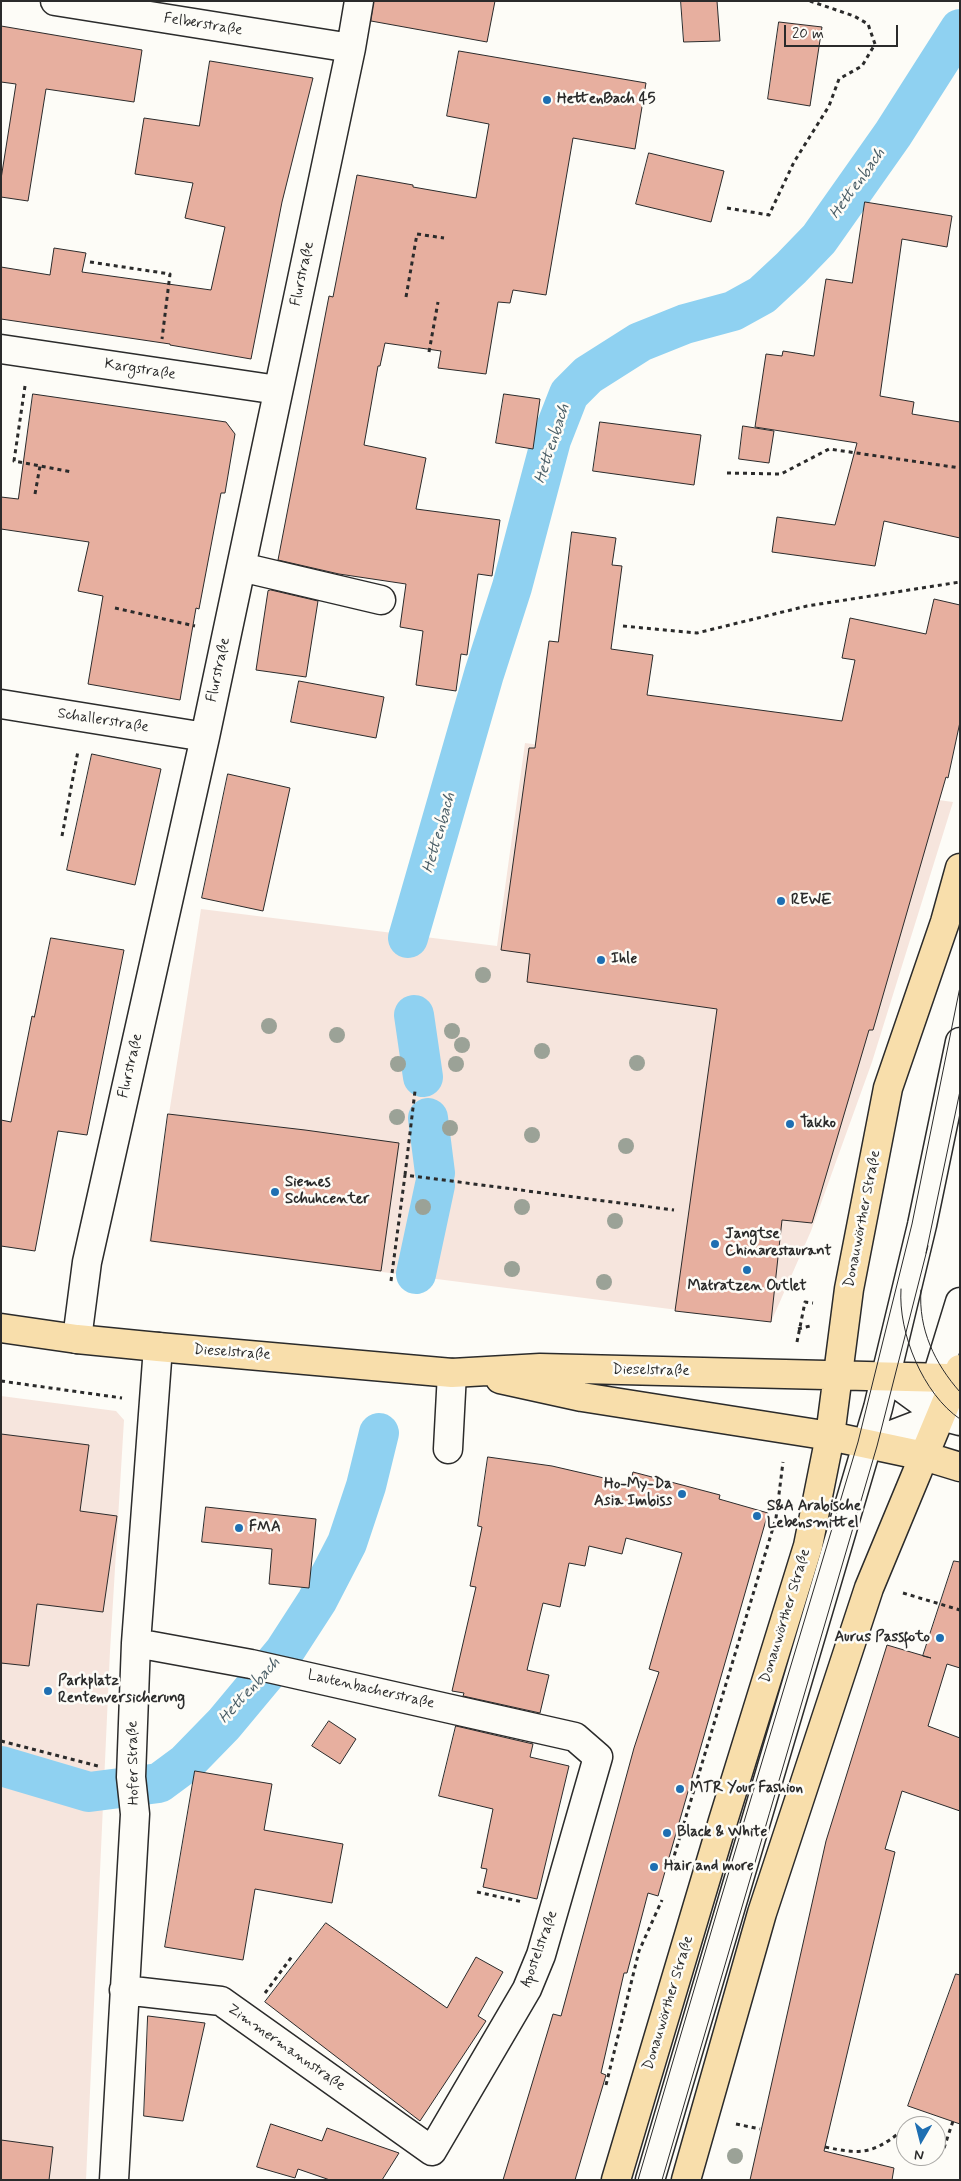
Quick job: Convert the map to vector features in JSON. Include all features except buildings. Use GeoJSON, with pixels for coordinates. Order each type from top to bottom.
{"type":"FeatureCollection","features":[{"type":"Feature","properties":{"kind":"main road","name":"Donauwörther Straße"},"geometry":{"type":"LineString","coordinates":[[616,2180],[723,1821],[808,1546],[830,1436],[849,1290],[888,1088],[945,922],[960,868]]}},
{"type":"Feature","properties":{"kind":"main road","name":"Dieselstraße"},"geometry":{"type":"LineString","coordinates":[[1,1328],[77,1339],[158,1347],[458,1372],[582,1397],[830,1436],[924,1456],[960,1467]]}},
{"type":"Feature","properties":{"kind":"main road","name":"Dieselstraße"},"geometry":{"type":"LineString","coordinates":[[458,1372],[540,1368],[953,1376]]}},
{"type":"Feature","properties":{"kind":"main road"},"geometry":{"type":"LineString","coordinates":[[686,2180],[762,1913],[870,1588],[924,1456],[950,1418],[953,1376]]}},
{"type":"Feature","properties":{"kind":"street","name":"Felberstraße"},"geometry":{"type":"LineString","coordinates":[[55,1],[351,48]]}},
{"type":"Feature","properties":{"kind":"street","name":"Flurstraße"},"geometry":{"type":"LineString","coordinates":[[77,1339],[87,1262],[205,737],[351,48],[359,1]]}},
{"type":"Feature","properties":{"kind":"street","name":"Kargstraße"},"geometry":{"type":"LineString","coordinates":[[1,348],[278,390]]}},
{"type":"Feature","properties":{"kind":"street"},"geometry":{"type":"LineString","coordinates":[[241,567],[381,600]]}},
{"type":"Feature","properties":{"kind":"street","name":"Schallerstraße"},"geometry":{"type":"LineString","coordinates":[[1,704],[205,737]]}},
{"type":"Feature","properties":{"kind":"street"},"geometry":{"type":"LineString","coordinates":[[650,2180],[868,1444],[922,1225],[960,1042]]}},
{"type":"Feature","properties":{"kind":"street"},"geometry":{"type":"LineString","coordinates":[[953,1376],[960,1302]]}},
{"type":"Feature","properties":{"kind":"street","name":"Hofer Straße"},"geometry":{"type":"LineString","coordinates":[[114,2180],[135,1814],[132,1777],[136,1642],[158,1347]]}},
{"type":"Feature","properties":{"kind":"street"},"geometry":{"type":"LineString","coordinates":[[448,1449],[458,1372]]}},
{"type":"Feature","properties":{"kind":"street"},"geometry":{"type":"LineString","coordinates":[[886,1376],[950,1418]]}},
{"type":"Feature","properties":{"kind":"street"},"geometry":{"type":"LineString","coordinates":[[868,1444],[950,1418]]}},
{"type":"Feature","properties":{"kind":"street","name":"Lautenbacherstraße"},"geometry":{"type":"LineString","coordinates":[[136,1642],[307,1676],[575,1737],[598,1757]]}},
{"type":"Feature","properties":{"kind":"street","name":"Apostelstraße"},"geometry":{"type":"LineString","coordinates":[[432,2151],[527,1989],[541,1955],[555,1910],[598,1757]]}},
{"type":"Feature","properties":{"kind":"street","name":"Zimmermannstraße"},"geometry":{"type":"LineString","coordinates":[[124,1990],[221,2001],[432,2151]]}},
{"type":"Feature","properties":{"kind":"path"},"geometry":{"type":"LineString","coordinates":[[727,208],[769,215],[794,162],[829,106],[839,79],[862,66],[875,44],[868,24],[854,16],[810,1]]}},
{"type":"Feature","properties":{"kind":"path"},"geometry":{"type":"LineString","coordinates":[[406,297],[417,234],[444,238]]}},
{"type":"Feature","properties":{"kind":"path"},"geometry":{"type":"LineString","coordinates":[[90,262],[170,274],[158,372]]}},
{"type":"Feature","properties":{"kind":"path"},"geometry":{"type":"LineString","coordinates":[[429,352],[438,302]]}},
{"type":"Feature","properties":{"kind":"path"},"geometry":{"type":"LineString","coordinates":[[29,353],[14,461],[72,472]]}},
{"type":"Feature","properties":{"kind":"path"},"geometry":{"type":"LineString","coordinates":[[727,473],[781,474],[829,449],[960,468]]}},
{"type":"Feature","properties":{"kind":"path"},"geometry":{"type":"LineString","coordinates":[[35,494],[40,466]]}},
{"type":"Feature","properties":{"kind":"path"},"geometry":{"type":"LineString","coordinates":[[624,626],[697,633],[807,606],[960,582]]}},
{"type":"Feature","properties":{"kind":"path"},"geometry":{"type":"LineString","coordinates":[[115,608],[227,633]]}},
{"type":"Feature","properties":{"kind":"path"},"geometry":{"type":"LineString","coordinates":[[62,836],[84,718]]}},
{"type":"Feature","properties":{"kind":"path"},"geometry":{"type":"LineString","coordinates":[[391,1281],[415,1091]]}},
{"type":"Feature","properties":{"kind":"path"},"geometry":{"type":"LineString","coordinates":[[405,1175],[674,1210]]}},
{"type":"Feature","properties":{"kind":"path"},"geometry":{"type":"LineString","coordinates":[[1,1381],[123,1398],[155,1400]]}},
{"type":"Feature","properties":{"kind":"path"},"geometry":{"type":"LineString","coordinates":[[670,1873],[776,1518],[781,1483]]}},
{"type":"Feature","properties":{"kind":"path"},"geometry":{"type":"LineString","coordinates":[[870,1588],[893,1590],[960,1610]]}},
{"type":"Feature","properties":{"kind":"path"},"geometry":{"type":"LineString","coordinates":[[1,1741],[113,1770],[132,1777]]}},
{"type":"Feature","properties":{"kind":"path"},"geometry":{"type":"LineString","coordinates":[[606,2086],[638,1951],[664,1891]]}},
{"type":"Feature","properties":{"kind":"path"},"geometry":{"type":"LineString","coordinates":[[478,1892],[555,1910]]}},
{"type":"Feature","properties":{"kind":"path"},"geometry":{"type":"LineString","coordinates":[[246,2020],[293,1955]]}},
{"type":"Feature","properties":{"kind":"path"},"geometry":{"type":"LineString","coordinates":[[728,2122],[760,2130]]}},
{"type":"Feature","properties":{"kind":"path"},"geometry":{"type":"LineString","coordinates":[[946,2142],[953,2122]]}},
{"type":"Feature","properties":{"kind":"path"},"geometry":{"type":"LineString","coordinates":[[825,2147],[852,2153],[870,2151],[896,2135]]}},
{"type":"Feature","properties":{"kind":"shaded area"},"geometry":{"type":"Polygon","coordinates":[[[525,743],[953,802],[872,1062],[811,1231],[771,1322],[149,1242],[201,909],[497,946],[525,743]]]}},
{"type":"Feature","properties":{"kind":"shaded area"},"geometry":{"type":"Polygon","coordinates":[[[1,1396],[116,1411],[124,1420],[110,1651],[86,2180],[1,2180],[1,1396]]]}},
{"type":"Feature","properties":{"kind":"waterway","name":"Hettenbach"},"geometry":{"type":"LineString","coordinates":[[408,938],[484,674],[512,587],[551,440],[569,394],[588,375],[640,342],[685,324],[733,311],[762,295],[791,268],[819,239],[893,134],[960,29]]}},
{"type":"Feature","properties":{"kind":"waterway","name":"Hettenbach"},"geometry":{"type":"LineString","coordinates":[[414,1015],[423,1077]]}},
{"type":"Feature","properties":{"kind":"waterway","name":"Hettenbach"},"geometry":{"type":"LineString","coordinates":[[428,1118],[435,1173]]}},
{"type":"Feature","properties":{"kind":"waterway","name":"Hettenbach"},"geometry":{"type":"LineString","coordinates":[[416,1274],[435,1185]]}},
{"type":"Feature","properties":{"kind":"waterway","name":"Hettenbach"},"geometry":{"type":"LineString","coordinates":[[1,1766],[89,1792],[159,1783],[186,1763],[224,1724],[284,1652],[317,1601],[347,1543],[366,1486],[379,1433]]}},
{"type":"Feature","properties":{"kind":"tram line"},"geometry":{"type":"LineString","coordinates":[[638,2180],[858,1442],[912,1224],[960,987]]}},
{"type":"Feature","properties":{"kind":"tram line"},"geometry":{"type":"LineString","coordinates":[[926,1253],[960,1091]]}},
{"type":"Feature","properties":{"kind":"tram line"},"geometry":{"type":"LineString","coordinates":[[662,2180],[877,1446],[928,1246]]}},
{"type":"Feature","properties":{"kind":"tram line"},"geometry":{"type":"LineString","coordinates":[[901,1289],[904,1324],[916,1361],[924,1378],[935,1394],[960,1419]]}},
{"type":"Feature","properties":{"kind":"tram line"},"geometry":{"type":"LineString","coordinates":[[921,1290],[922,1318],[925,1332],[936,1358],[960,1392]]}},
{"type":"Feature","properties":{"kind":"place","name":"HettenBach 45"},"geometry":{"type":"Point","coordinates":[547,100]}},
{"type":"Feature","properties":{"kind":"place","name":"REWE"},"geometry":{"type":"Point","coordinates":[781,901]}},
{"type":"Feature","properties":{"kind":"place","name":"Ihle"},"geometry":{"type":"Point","coordinates":[601,960]}},
{"type":"Feature","properties":{"kind":"place","name":"Takko"},"geometry":{"type":"Point","coordinates":[790,1124]}},
{"type":"Feature","properties":{"kind":"place","name":"Siemes Schuhcenter"},"geometry":{"type":"Point","coordinates":[275,1192]}},
{"type":"Feature","properties":{"kind":"place","name":"Jangtse Chinarestaurant"},"geometry":{"type":"Point","coordinates":[715,1244]}},
{"type":"Feature","properties":{"kind":"place","name":"Matratzen Outlet"},"geometry":{"type":"Point","coordinates":[747,1270]}},
{"type":"Feature","properties":{"kind":"place","name":"Ho-My-Da Asia Imbiss"},"geometry":{"type":"Point","coordinates":[682,1494]}},
{"type":"Feature","properties":{"kind":"place","name":"S&A Arabische Lebensmittel"},"geometry":{"type":"Point","coordinates":[757,1516]}},
{"type":"Feature","properties":{"kind":"place","name":"FMA"},"geometry":{"type":"Point","coordinates":[239,1528]}},
{"type":"Feature","properties":{"kind":"place","name":"Aurus Passfoto"},"geometry":{"type":"Point","coordinates":[940,1638]}},
{"type":"Feature","properties":{"kind":"place","name":"Parkplatz Rentenversicherung"},"geometry":{"type":"Point","coordinates":[48,1691]}},
{"type":"Feature","properties":{"kind":"place","name":"MTR Your Fashion"},"geometry":{"type":"Point","coordinates":[680,1789]}},
{"type":"Feature","properties":{"kind":"place","name":"Black & White"},"geometry":{"type":"Point","coordinates":[667,1833]}},
{"type":"Feature","properties":{"kind":"place","name":"Hair and more"},"geometry":{"type":"Point","coordinates":[654,1867]}}]}
